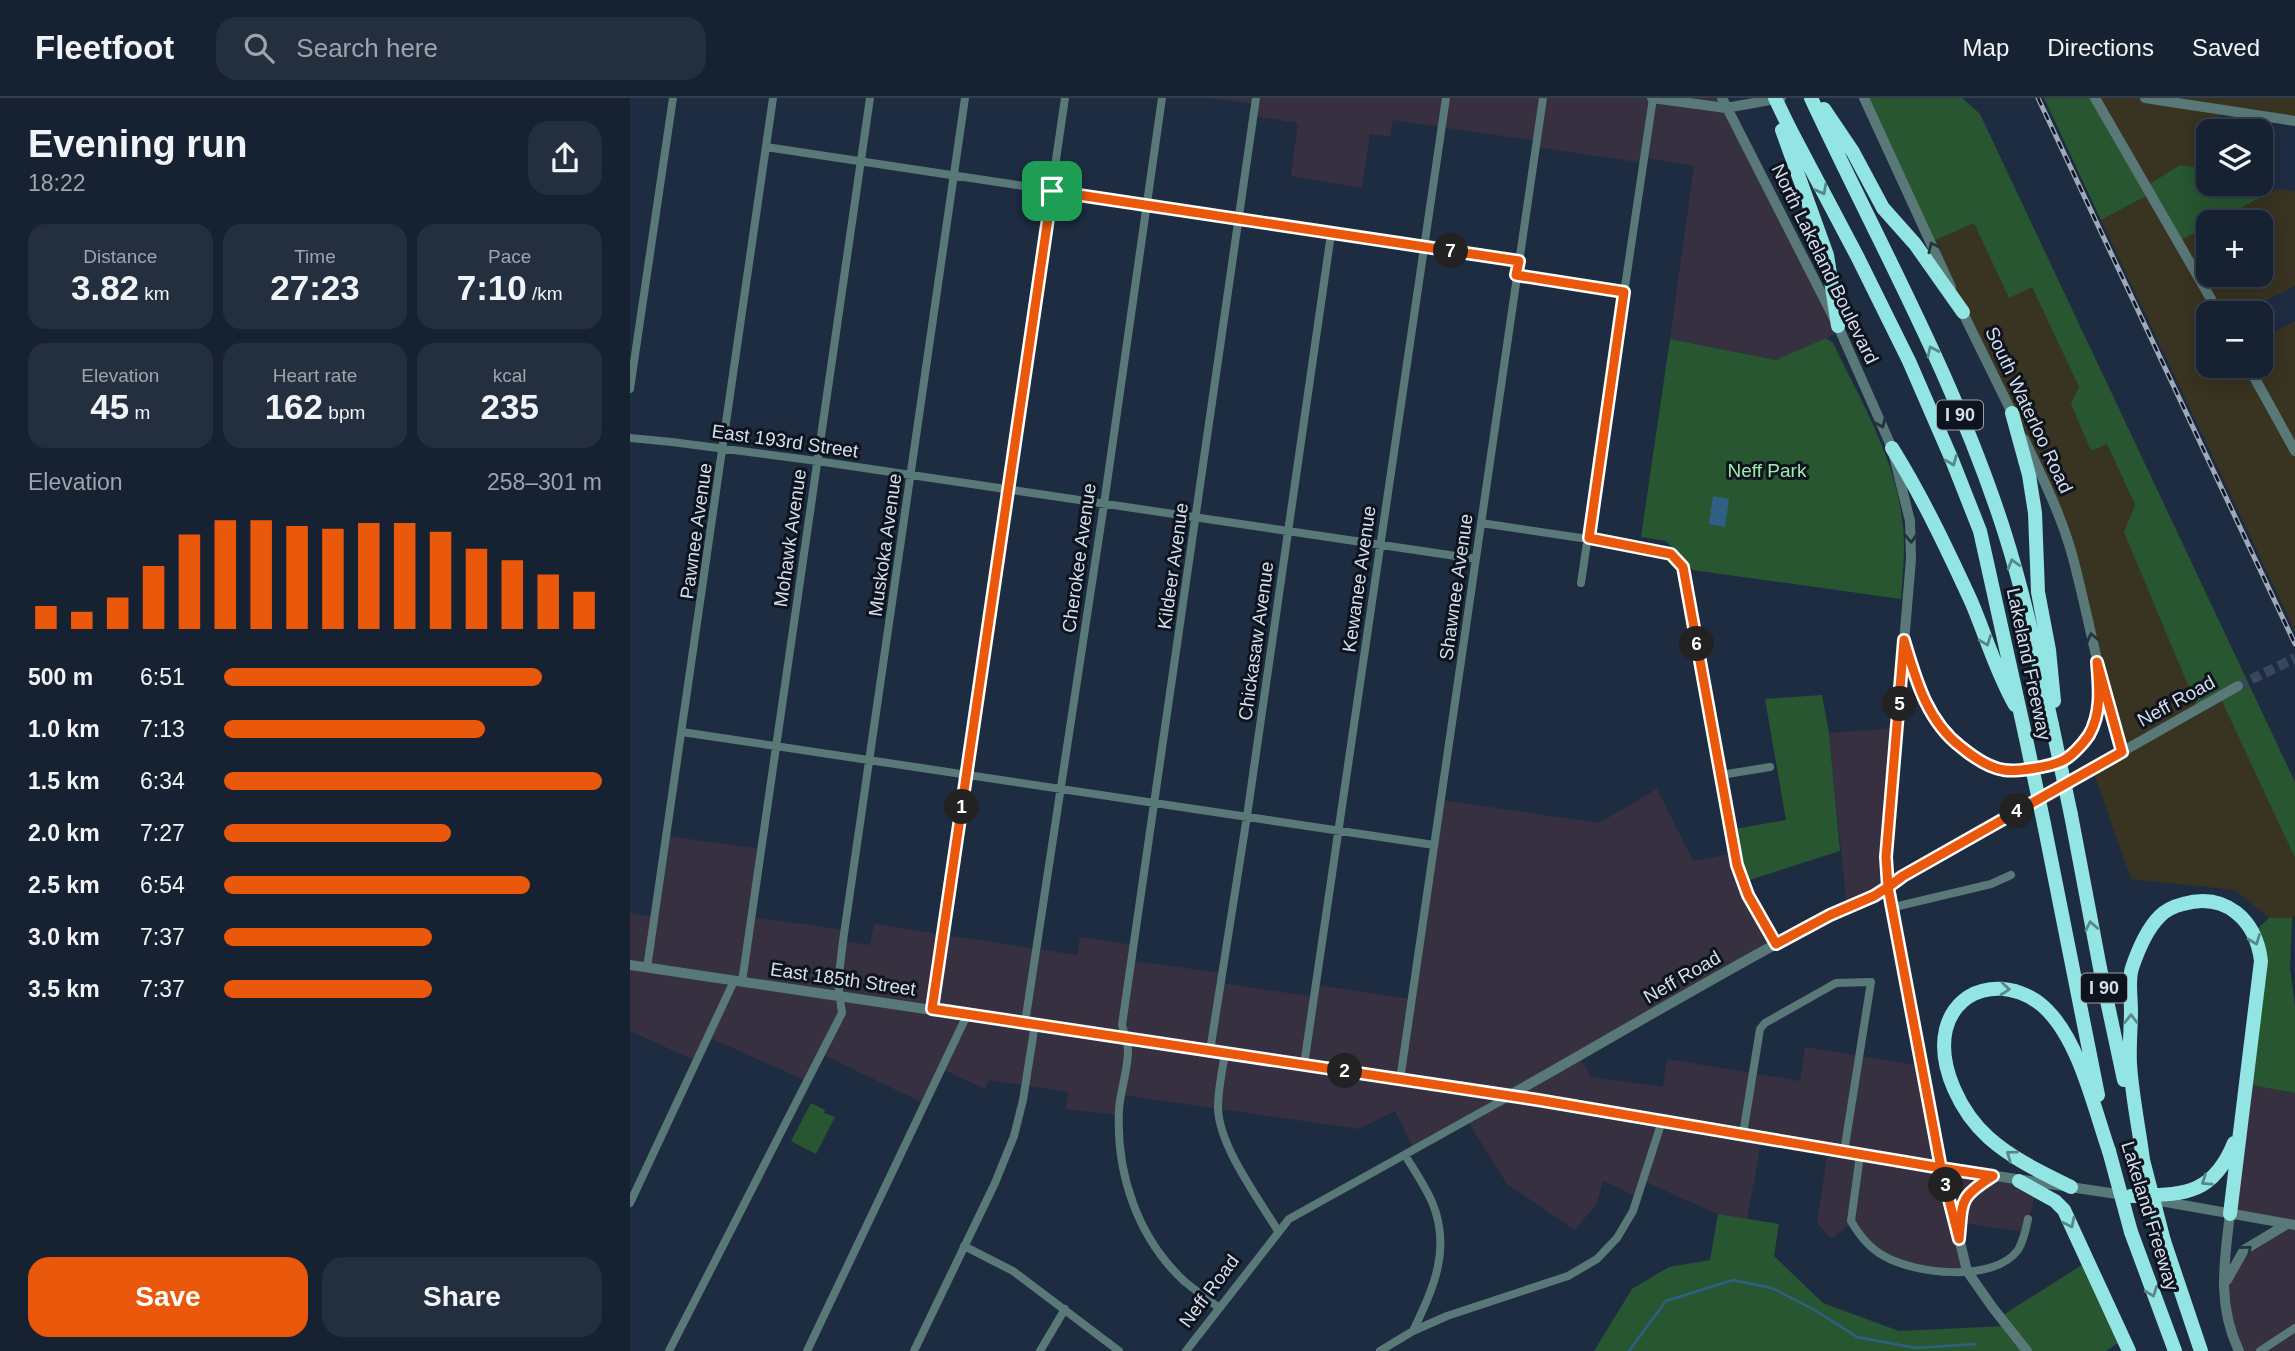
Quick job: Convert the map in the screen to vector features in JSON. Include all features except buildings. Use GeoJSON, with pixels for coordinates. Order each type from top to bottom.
{"type":"FeatureCollection","features":[{"type":"Feature","properties":{"kind":"highway"},"geometry":{"type":"LineString","coordinates":[[1773,98],[1827,255],[1838,326]]}},
{"type":"Feature","properties":{"kind":"highway","name":"Lakeland Freeway"},"geometry":{"type":"LineString","coordinates":[[1811,98],[1828,122],[1948,385],[2005,534],[2054,724],[2099,968],[2143,1160],[2164,1241],[2201,1351]]}},
{"type":"Feature","properties":{"kind":"highway"},"geometry":{"type":"LineString","coordinates":[[1817,98],[1828,122],[1853,152],[1883,208],[1914,244],[1963,312]]}},
{"type":"Feature","properties":{"kind":"highway","name":"Lakeland Freeway"},"geometry":{"type":"LineString","coordinates":[[1786,130],[1886,314],[1952,460],[1980,531],[2044,824],[2109,1151],[2131,1232],[2175,1351]]}},
{"type":"Feature","properties":{"kind":"highway"},"geometry":{"type":"LineString","coordinates":[[2012,413],[2029,475],[2035,513],[2038,592],[2049,650],[2054,724]]}},
{"type":"Feature","properties":{"kind":"highway"},"geometry":{"type":"LineString","coordinates":[[1892,448],[1911,479],[1965,590],[2003,685],[2021,716]]}},
{"type":"Feature","properties":{"kind":"highway"},"geometry":{"type":"LineString","coordinates":[[2143,1160],[2130,1064],[2131,971],[2141,944],[2161,914],[2192,901],[2209,901],[2228,907],[2246,922],[2259,945],[2261,961],[2230,1214]]}},
{"type":"Feature","properties":{"kind":"highway"},"geometry":{"type":"LineString","coordinates":[[2071,1187],[2017,1160],[1988,1137],[1967,1113],[1945,1063],[1944,1043],[1947,1027],[1965,1001],[1991,988],[2005,988],[2027,995],[2048,1010],[2071,1042],[2109,1151]]}},
{"type":"Feature","properties":{"kind":"highway"},"geometry":{"type":"LineString","coordinates":[[2131,1196],[2178,1194],[2202,1185],[2214,1177],[2226,1161],[2241,1125]]}},
{"type":"Feature","properties":{"kind":"highway"},"geometry":{"type":"LineString","coordinates":[[2019,1181],[2055,1201],[2064,1210],[2129,1351]]}},
{"type":"Feature","properties":{"kind":"street"},"geometry":{"type":"LineString","coordinates":[[630,390],[673,98]]}},
{"type":"Feature","properties":{"kind":"street","name":"Pawnee Avenue"},"geometry":{"type":"LineString","coordinates":[[647,968],[773,98]]}},
{"type":"Feature","properties":{"kind":"street","name":"Mohawk Avenue"},"geometry":{"type":"LineString","coordinates":[[630,1203],[738,982],[776,746],[870,98]]}},
{"type":"Feature","properties":{"kind":"street","name":"Muskoka Avenue"},"geometry":{"type":"LineString","coordinates":[[669,1351],[842,1013],[838,983],[842,952],[965,98]]}},
{"type":"Feature","properties":{"kind":"street"},"geometry":{"type":"LineString","coordinates":[[932,1009],[1065,98]]}},
{"type":"Feature","properties":{"kind":"street","name":"Cherokee Avenue"},"geometry":{"type":"LineString","coordinates":[[914,1351],[995,1183],[1014,1136],[1023,1100],[1030,1024],[1061,788],[1161,98]]}},
{"type":"Feature","properties":{"kind":"street","name":"Kildeer Avenue"},"geometry":{"type":"LineString","coordinates":[[1218,1307],[1184,1281],[1166,1261],[1133,1205],[1120,1152],[1119,1107],[1128,1051],[1122,1025],[1256,98]]}},
{"type":"Feature","properties":{"kind":"street","name":"Kewanee Avenue"},"geometry":{"type":"LineString","coordinates":[[1304,1065],[1446,98]]}},
{"type":"Feature","properties":{"kind":"street","name":"Shawnee Avenue"},"geometry":{"type":"LineString","coordinates":[[1400,1080],[1543,98]]}},
{"type":"Feature","properties":{"kind":"street"},"geometry":{"type":"LineString","coordinates":[[1581,583],[1652,98],[1724,103],[1781,98]]}},
{"type":"Feature","properties":{"kind":"street","name":"South Waterloo Road"},"geometry":{"type":"LineString","coordinates":[[1864,98],[2052,497],[2073,557],[2097,662],[2122,752]]}},
{"type":"Feature","properties":{"kind":"street"},"geometry":{"type":"LineString","coordinates":[[2095,98],[2212,301]]}},
{"type":"Feature","properties":{"kind":"street"},"geometry":{"type":"LineString","coordinates":[[2145,98],[2295,121]]}},
{"type":"Feature","properties":{"kind":"street","name":"North Lakeland Boulevard"},"geometry":{"type":"LineString","coordinates":[[1724,103],[1838,326],[1892,448],[1910,521],[1911,559],[1886,857],[1888,887],[1941,1168],[1967,1271]]}},
{"type":"Feature","properties":{"kind":"street"},"geometry":{"type":"LineString","coordinates":[[766,148],[1519,261]]}},
{"type":"Feature","properties":{"kind":"street","name":"Chickasaw Avenue"},"geometry":{"type":"LineString","coordinates":[[1210,1051],[1247,816],[1331,234]]}},
{"type":"Feature","properties":{"kind":"street"},"geometry":{"type":"LineString","coordinates":[[1516,275],[1624,292]]}},
{"type":"Feature","properties":{"kind":"street"},"geometry":{"type":"LineString","coordinates":[[2255,378],[2295,451]]}},
{"type":"Feature","properties":{"kind":"street","name":"East 193rd Street"},"geometry":{"type":"LineString","coordinates":[[630,438],[817,461],[1476,559]]}},
{"type":"Feature","properties":{"kind":"street"},"geometry":{"type":"LineString","coordinates":[[1481,523],[1589,538],[1671,554],[1683,567],[1737,865],[1748,895],[1776,944]]}},
{"type":"Feature","properties":{"kind":"street"},"geometry":{"type":"LineString","coordinates":[[1904,640],[1919,690],[1937,722],[1960,747],[1987,764],[2004,770],[2064,761],[2081,745],[2089,735],[2100,697],[2097,662]]}},
{"type":"Feature","properties":{"kind":"street","name":"Neff Road"},"geometry":{"type":"LineString","coordinates":[[1186,1351],[1289,1219],[1776,944],[1830,915],[1874,896],[1903,876],[2238,686]]}},
{"type":"Feature","properties":{"kind":"street"},"geometry":{"type":"LineString","coordinates":[[682,732],[1434,845]]}},
{"type":"Feature","properties":{"kind":"street"},"geometry":{"type":"LineString","coordinates":[[1721,775],[1770,767]]}},
{"type":"Feature","properties":{"kind":"street"},"geometry":{"type":"LineString","coordinates":[[1891,908],[1991,884],[2011,874]]}},
{"type":"Feature","properties":{"kind":"street","name":"East 185th Street"},"geometry":{"type":"LineString","coordinates":[[630,965],[1510,1096],[2019,1181],[2131,1196],[2291,1225]]}},
{"type":"Feature","properties":{"kind":"street"},"geometry":{"type":"LineString","coordinates":[[1743,1134],[1760,1029],[1765,1023],[1836,983],[1871,982],[1844,1152]]}},
{"type":"Feature","properties":{"kind":"street"},"geometry":{"type":"LineString","coordinates":[[807,1351],[967,1015]]}},
{"type":"Feature","properties":{"kind":"street"},"geometry":{"type":"LineString","coordinates":[[1225,1054],[1218,1109],[1223,1133],[1229,1150],[1278,1231]]}},
{"type":"Feature","properties":{"kind":"street"},"geometry":{"type":"LineString","coordinates":[[1380,1351],[1413,1331],[1478,1304],[1568,1276],[1597,1259],[1617,1238],[1633,1211],[1662,1121]]}},
{"type":"Feature","properties":{"kind":"street"},"geometry":{"type":"LineString","coordinates":[[1405,1155],[1432,1202],[1440,1228],[1441,1253],[1438,1272],[1432,1292],[1413,1331]]}},
{"type":"Feature","properties":{"kind":"street"},"geometry":{"type":"LineString","coordinates":[[1860,1155],[1851,1220],[1870,1247],[1885,1257],[1923,1271],[1967,1271],[1989,1267],[2017,1252],[2028,1219]]}},
{"type":"Feature","properties":{"kind":"street"},"geometry":{"type":"LineString","coordinates":[[1959,1239],[1966,1196],[1993,1176]]}},
{"type":"Feature","properties":{"kind":"street"},"geometry":{"type":"LineString","coordinates":[[2230,1214],[2224,1290],[2228,1324],[2239,1351]]}},
{"type":"Feature","properties":{"kind":"street"},"geometry":{"type":"LineString","coordinates":[[2224,1290],[2230,1272],[2244,1250],[2291,1225]]}},
{"type":"Feature","properties":{"kind":"street"},"geometry":{"type":"LineString","coordinates":[[964,1246],[1013,1271],[1119,1351]]}},
{"type":"Feature","properties":{"kind":"street"},"geometry":{"type":"LineString","coordinates":[[1967,1271],[2027,1351]]}},
{"type":"Feature","properties":{"kind":"street"},"geometry":{"type":"LineString","coordinates":[[1040,1351],[1065,1309]]}},
{"type":"Feature","properties":{"kind":"street"},"geometry":{"type":"LineString","coordinates":[[2260,1351],[2295,1328]]}},
{"type":"Feature","properties":{"kind":"shaded area"},"geometry":{"type":"Polygon","coordinates":[[[1210,98],[1722,98],[1840,332],[1776,360],[1670,339],[1694,166],[1645,158],[1644,163],[1536,147],[1536,141],[1393,120],[1390,137],[1370,134],[1362,188],[1291,176],[1298,123],[1254,116],[1255,104],[1210,98]]]}},
{"type":"Feature","properties":{"kind":"shaded area"},"geometry":{"type":"Polygon","coordinates":[[[2095,98],[2295,98],[2295,121],[2222,110],[2220,119],[2196,119],[2196,167],[2180,165],[2146,186],[2095,98]]]}},
{"type":"Feature","properties":{"kind":"shaded area"},"geometry":{"type":"Polygon","coordinates":[[[2277,189],[2295,191],[2295,286],[2264,301],[2196,301],[2196,378],[2273,378],[2273,333],[2295,321],[2295,631],[2101,220],[2150,194],[2178,242],[2196,232],[2196,287],[2273,287],[2273,210],[2238,210],[2264,196],[2273,196],[2273,191],[2277,189]]]}},
{"type":"Feature","properties":{"kind":"shaded area"},"geometry":{"type":"Polygon","coordinates":[[[1974,222],[2009,297],[2032,286],[2079,387],[2091,451],[2107,444],[2295,858],[2295,916],[2292,918],[2269,918],[2235,890],[2131,879],[2092,768],[2122,751],[2052,497],[1931,242],[1974,222]]]}},
{"type":"Feature","properties":{"kind":"shaded area"},"geometry":{"type":"Polygon","coordinates":[[[1898,728],[1888,887],[1847,908],[1829,733],[1898,728]]]}},
{"type":"Feature","properties":{"kind":"shaded area"},"geometry":{"type":"Polygon","coordinates":[[[1657,789],[1693,861],[1734,853],[1737,865],[1776,944],[1580,1056],[1591,1077],[1663,1087],[1667,1059],[1800,1081],[1805,1047],[1922,1066],[1942,1168],[2019,1181],[2036,1191],[2025,1232],[1955,1222],[1967,1271],[1945,1272],[1885,1257],[1852,1223],[1831,1239],[1817,1223],[1828,1150],[1762,1138],[1747,1219],[1718,1214],[1643,1181],[1638,1197],[1603,1181],[1597,1203],[1575,1230],[1507,1184],[1467,1120],[1436,1143],[1414,1150],[1395,1111],[1359,1129],[1122,1095],[1119,1115],[1066,1109],[1068,1092],[989,1080],[985,1089],[942,1069],[925,1104],[822,1054],[807,1081],[708,1037],[696,1061],[630,1031],[630,913],[654,917],[667,836],[762,849],[752,917],[845,930],[844,941],[870,945],[874,924],[1077,955],[1080,937],[1134,945],[1132,961],[1223,973],[1222,983],[1314,997],[1316,985],[1411,999],[1441,800],[1599,823],[1657,789]]]}},
{"type":"Feature","properties":{"kind":"shaded area"},"geometry":{"type":"Polygon","coordinates":[[[2246,1084],[2295,1093],[2295,1351],[2239,1351],[2225,1308],[2230,1272],[2244,1250],[2286,1224],[2230,1214],[2246,1084]]]}},
{"type":"Feature","properties":{"kind":"green space"},"geometry":{"type":"Polygon","coordinates":[[[1864,98],[1962,98],[1980,114],[2295,782],[2295,858],[2220,697],[2198,709],[2124,532],[2135,505],[2107,444],[2091,451],[2071,404],[2079,387],[2032,287],[2009,298],[1974,223],[1931,242],[1864,98]]]}},
{"type":"Feature","properties":{"kind":"green space"},"geometry":{"type":"Polygon","coordinates":[[[2044,98],[2095,98],[2146,186],[2180,165],[2196,167],[2196,196],[2263,196],[2237,210],[2196,210],[2196,232],[2178,242],[2150,194],[2101,220],[2044,98]]]}},
{"type":"Feature","properties":{"kind":"green space","name":"Neff Park"},"geometry":{"type":"Polygon","coordinates":[[[1826,338],[1833,343],[1865,407],[1892,472],[1903,528],[1901,599],[1693,570],[1666,541],[1641,537],[1670,339],[1776,360],[1826,338]]]}},
{"type":"Feature","properties":{"kind":"green space"},"geometry":{"type":"Polygon","coordinates":[[[1822,695],[1829,733],[1840,851],[1743,882],[1729,830],[1786,820],[1765,699],[1822,695]]]}},
{"type":"Feature","properties":{"kind":"green space"},"geometry":{"type":"Polygon","coordinates":[[[2269,918],[2292,918],[2290,968],[2295,1007],[2295,1093],[2246,1084],[2256,1006],[2254,932],[2269,918]]]}},
{"type":"Feature","properties":{"kind":"green space"},"geometry":{"type":"Polygon","coordinates":[[[811,1103],[835,1117],[816,1154],[791,1141],[811,1103]]]}},
{"type":"Feature","properties":{"kind":"green space"},"geometry":{"type":"Polygon","coordinates":[[[1718,1214],[1779,1224],[1774,1256],[1823,1303],[1899,1331],[2006,1326],[2000,1317],[2088,1261],[2124,1339],[2106,1351],[1594,1351],[1632,1289],[1669,1267],[1710,1260],[1718,1214]]]}},
{"type":"Feature","properties":{"kind":"water"},"geometry":{"type":"Polygon","coordinates":[[[1713,496],[1729,499],[1725,527],[1709,524],[1713,496]]]}},
{"type":"Feature","properties":{"kind":"waterway"},"geometry":{"type":"LineString","coordinates":[[1629,1351],[1666,1301],[1733,1280],[1772,1288],[1813,1309],[1857,1337],[1916,1348],[1975,1344]]}},
{"type":"Feature","properties":{"kind":"tunnel"},"geometry":{"type":"LineString","coordinates":[[2238,686],[2295,658]]}},
{"type":"Feature","properties":{"kind":"railway"},"geometry":{"type":"LineString","coordinates":[[2038,98],[2295,644]]}},
{"type":"Feature","properties":{"kind":"route"},"geometry":{"type":"LineString","coordinates":[[1052,191],[932,1009],[1538,1100],[1941,1168],[1959,1239],[1966,1196],[1993,1176],[1941,1168],[1888,887],[2122,752],[2097,662],[2100,697],[2089,735],[2081,745],[2064,761],[2004,770],[1987,764],[1960,747],[1937,722],[1919,690],[1904,640],[1886,857],[1888,887],[1776,944],[1748,895],[1737,865],[1683,567],[1671,554],[1589,538],[1624,292],[1516,275],[1519,261],[1052,191]]}}]}
